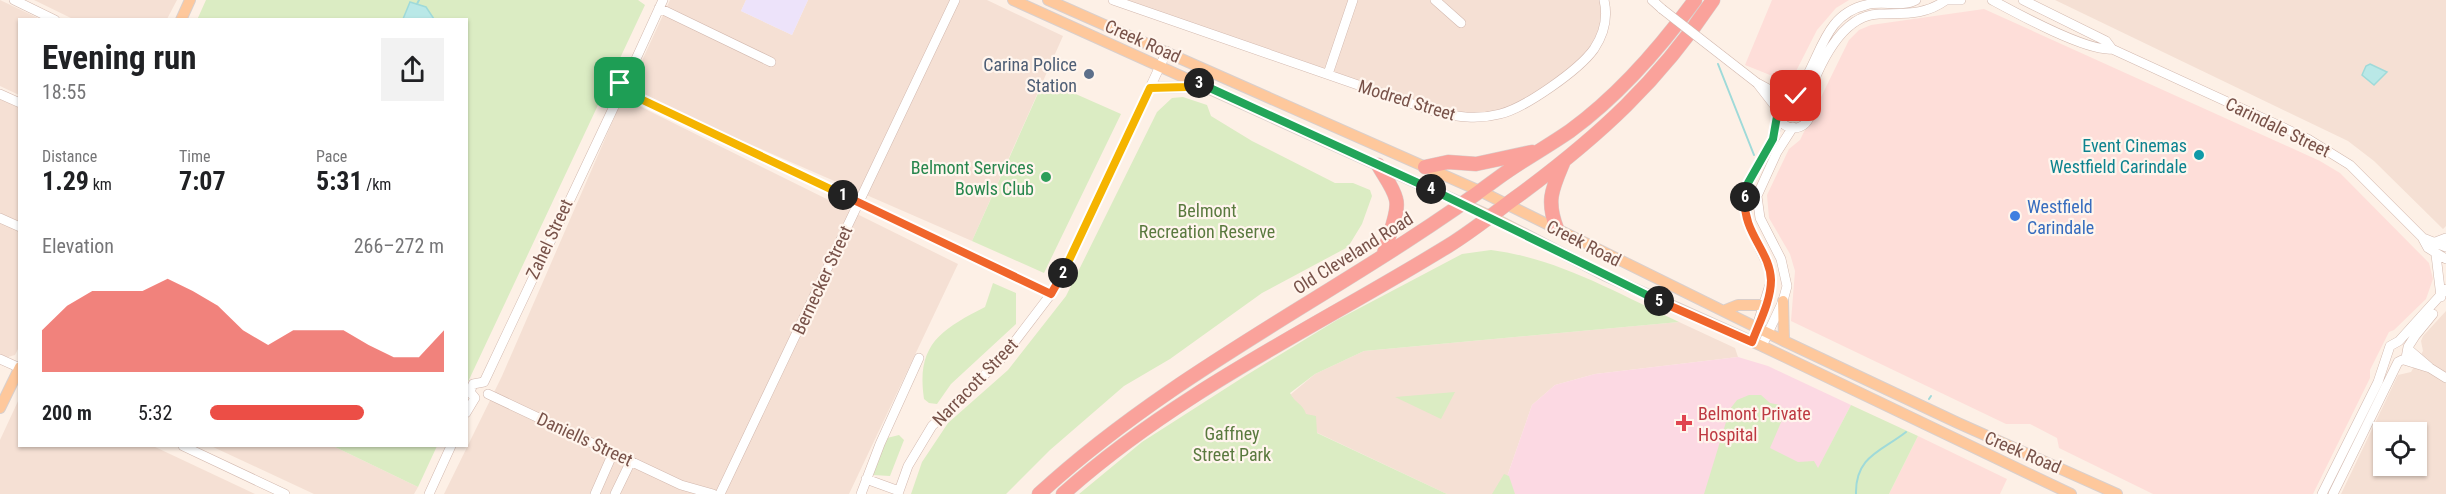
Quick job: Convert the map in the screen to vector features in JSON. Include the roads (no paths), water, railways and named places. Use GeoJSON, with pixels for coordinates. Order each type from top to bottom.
{"type":"FeatureCollection","features":[{"type":"Feature","properties":{"kind":"highway","name":"Old Cleveland Road"},"geometry":{"type":"LineString","coordinates":[[1039,494],[1097,443],[1149,404],[1482,192],[1535,152],[1569,131],[1609,98],[1653,52],[1695,0]]}},
{"type":"Feature","properties":{"kind":"highway"},"geometry":{"type":"LineString","coordinates":[[1063,494],[1118,448],[1166,414],[1264,352],[1450,245],[1563,163],[1598,135],[1638,95],[1713,0]]}},
{"type":"Feature","properties":{"kind":"highway"},"geometry":{"type":"LineString","coordinates":[[1425,167],[1448,162],[1476,164],[1535,152]]}},
{"type":"Feature","properties":{"kind":"highway"},"geometry":{"type":"LineString","coordinates":[[1557,229],[1550,211],[1550,199],[1563,163]]}},
{"type":"Feature","properties":{"kind":"highway"},"geometry":{"type":"LineString","coordinates":[[1378,165],[1394,193],[1398,206],[1388,232],[1384,254]]}},
{"type":"Feature","properties":{"kind":"main road"},"geometry":{"type":"LineString","coordinates":[[182,18],[190,0]]}},
{"type":"Feature","properties":{"kind":"main road","name":"Creek Road"},"geometry":{"type":"LineString","coordinates":[[1013,0],[1490,216],[1604,275],[1757,344],[2071,494]]}},
{"type":"Feature","properties":{"kind":"main road","name":"Creek Road"},"geometry":{"type":"LineString","coordinates":[[1048,0],[1482,192],[1784,341],[2117,494]]}},
{"type":"Feature","properties":{"kind":"main road"},"geometry":{"type":"LineString","coordinates":[[1150,88],[1186,87],[1200,83]]}},
{"type":"Feature","properties":{"kind":"main road"},"geometry":{"type":"LineString","coordinates":[[1783,301],[1784,341]]}},
{"type":"Feature","properties":{"kind":"main road"},"geometry":{"type":"LineString","coordinates":[[1723,311],[1738,305],[1765,305]]}},
{"type":"Feature","properties":{"kind":"main road"},"geometry":{"type":"LineString","coordinates":[[0,408],[18,369]]}},
{"type":"Feature","properties":{"kind":"street"},"geometry":{"type":"LineString","coordinates":[[14,0],[51,18]]}},
{"type":"Feature","properties":{"kind":"street","name":"Bernecker Street"},"geometry":{"type":"LineString","coordinates":[[720,494],[955,0]]}},
{"type":"Feature","properties":{"kind":"street","name":"Modred Street"},"geometry":{"type":"LineString","coordinates":[[1113,0],[1436,112],[1460,117],[1499,114],[1517,109],[1532,101],[1588,56],[1602,35],[1605,23],[1604,0]]}},
{"type":"Feature","properties":{"kind":"street"},"geometry":{"type":"LineString","coordinates":[[1328,75],[1353,0]]}},
{"type":"Feature","properties":{"kind":"street"},"geometry":{"type":"LineString","coordinates":[[1435,0],[1461,23]]}},
{"type":"Feature","properties":{"kind":"street"},"geometry":{"type":"LineString","coordinates":[[1652,0],[1757,83],[1788,97],[1800,97],[1806,102]]}},
{"type":"Feature","properties":{"kind":"street"},"geometry":{"type":"LineString","coordinates":[[1762,330],[1783,301],[1787,286],[1784,268],[1760,218],[1757,196],[1778,141],[1778,113],[1788,97],[1809,73],[1829,30],[1842,16],[1865,5],[1903,4],[1916,0]]}},
{"type":"Feature","properties":{"kind":"street"},"geometry":{"type":"LineString","coordinates":[[1757,344],[1762,330],[1770,274],[1745,216],[1748,183],[1778,141],[1808,117],[1806,102],[1837,39],[1848,24],[1873,14],[1910,14],[1927,11],[1945,0],[1960,0]]}},
{"type":"Feature","properties":{"kind":"street","name":"Carindale Street"},"geometry":{"type":"LineString","coordinates":[[1992,0],[2018,15],[2086,44],[2102,50],[2112,49]]}},
{"type":"Feature","properties":{"kind":"street","name":"Carindale Street"},"geometry":{"type":"LineString","coordinates":[[2023,0],[2106,41],[2112,49],[2308,139],[2336,155],[2422,237],[2436,255]]}},
{"type":"Feature","properties":{"kind":"street"},"geometry":{"type":"LineString","coordinates":[[625,83],[661,4],[771,62]]}},
{"type":"Feature","properties":{"kind":"street","name":"Narracott Street"},"geometry":{"type":"LineString","coordinates":[[919,358],[864,489],[899,492],[908,466],[932,426],[1003,357],[1051,294],[1070,259],[1167,51]]}},
{"type":"Feature","properties":{"kind":"street"},"geometry":{"type":"LineString","coordinates":[[620,83],[625,83],[630,88],[630,94],[626,98],[618,98],[614,88],[620,83]]}},
{"type":"Feature","properties":{"kind":"street"},"geometry":{"type":"LineString","coordinates":[[1757,83],[1784,124],[1793,127]]}},
{"type":"Feature","properties":{"kind":"street"},"geometry":{"type":"LineString","coordinates":[[0,94],[18,102]]}},
{"type":"Feature","properties":{"kind":"street"},"geometry":{"type":"LineString","coordinates":[[630,94],[1051,294]]}},
{"type":"Feature","properties":{"kind":"street","name":"Zahel Street"},"geometry":{"type":"LineString","coordinates":[[484,382],[618,98]]}},
{"type":"Feature","properties":{"kind":"street"},"geometry":{"type":"LineString","coordinates":[[0,218],[18,226]]}},
{"type":"Feature","properties":{"kind":"street","name":"Carindale Street"},"geometry":{"type":"LineString","coordinates":[[2422,237],[2446,247]]}},
{"type":"Feature","properties":{"kind":"street"},"geometry":{"type":"LineString","coordinates":[[2433,243],[2446,238]]}},
{"type":"Feature","properties":{"kind":"street"},"geometry":{"type":"LineString","coordinates":[[2436,255],[2446,259]]}},
{"type":"Feature","properties":{"kind":"street"},"geometry":{"type":"LineString","coordinates":[[2333,494],[2408,348],[2444,295],[2436,255]]}},
{"type":"Feature","properties":{"kind":"street"},"geometry":{"type":"LineString","coordinates":[[2322,494],[2378,382],[2389,355],[2390,346],[2399,341],[2444,295]]}},
{"type":"Feature","properties":{"kind":"street"},"geometry":{"type":"LineString","coordinates":[[2399,341],[2430,368],[2446,378]]}},
{"type":"Feature","properties":{"kind":"street"},"geometry":{"type":"LineString","coordinates":[[2389,355],[2401,361],[2430,368]]}},
{"type":"Feature","properties":{"kind":"street"},"geometry":{"type":"LineString","coordinates":[[0,359],[18,367]]}},
{"type":"Feature","properties":{"kind":"street"},"geometry":{"type":"LineString","coordinates":[[484,382],[489,389],[488,394],[480,400],[475,399],[470,392],[472,384],[484,382]]}},
{"type":"Feature","properties":{"kind":"street","name":"Daniells Street"},"geometry":{"type":"LineString","coordinates":[[488,394],[681,485],[713,494]]}},
{"type":"Feature","properties":{"kind":"street"},"geometry":{"type":"LineString","coordinates":[[468,410],[475,399]]}},
{"type":"Feature","properties":{"kind":"street"},"geometry":{"type":"LineString","coordinates":[[185,447],[285,494]]}},
{"type":"Feature","properties":{"kind":"street"},"geometry":{"type":"LineString","coordinates":[[429,494],[451,447]]}},
{"type":"Feature","properties":{"kind":"street"},"geometry":{"type":"LineString","coordinates":[[595,494],[614,453]]}},
{"type":"Feature","properties":{"kind":"street"},"geometry":{"type":"LineString","coordinates":[[615,494],[631,461]]}},
{"type":"Feature","properties":{"kind":"street","name":"Daniells Street"},"geometry":{"type":"LineString","coordinates":[[681,485],[692,494]]}},
{"type":"Feature","properties":{"kind":"water"},"geometry":{"type":"Polygon","coordinates":[[[410,2],[426,7],[433,18],[403,18],[410,2]]]}},
{"type":"Feature","properties":{"kind":"water"},"geometry":{"type":"Polygon","coordinates":[[[2370,64],[2387,72],[2374,85],[2362,75],[2366,66],[2370,64]]]}},
{"type":"Feature","properties":{"kind":"waterway"},"geometry":{"type":"LineString","coordinates":[[417,4],[419,0]]}},
{"type":"Feature","properties":{"kind":"waterway"},"geometry":{"type":"LineString","coordinates":[[1718,64],[1754,155]]}},
{"type":"Feature","properties":{"kind":"waterway"},"geometry":{"type":"LineString","coordinates":[[1856,494],[1857,481],[1865,463],[1879,450],[1906,432]]}},
{"type":"Feature","properties":{"kind":"place","name":"Carina Police Station"},"geometry":{"type":"Point","coordinates":[1089,74]}},
{"type":"Feature","properties":{"kind":"place","name":"Event Cinemas Westfield Carindale"},"geometry":{"type":"Point","coordinates":[2199,155]}},
{"type":"Feature","properties":{"kind":"place","name":"Belmont Services Bowls Club"},"geometry":{"type":"Point","coordinates":[1046,177]}},
{"type":"Feature","properties":{"kind":"place","name":"Westfield Carindale"},"geometry":{"type":"Point","coordinates":[2015,216]}},
{"type":"Feature","properties":{"kind":"place","name":"Belmont Private Hospital"},"geometry":{"type":"Point","coordinates":[1684,423]}},
{"type":"Feature","properties":{"kind":"park label","name":"Belmont Recreation Reserve"},"geometry":{"type":"Point","coordinates":[1207,220]}},
{"type":"Feature","properties":{"kind":"park label","name":"Gaffney Street Park"},"geometry":{"type":"Point","coordinates":[1232,443]}}]}
